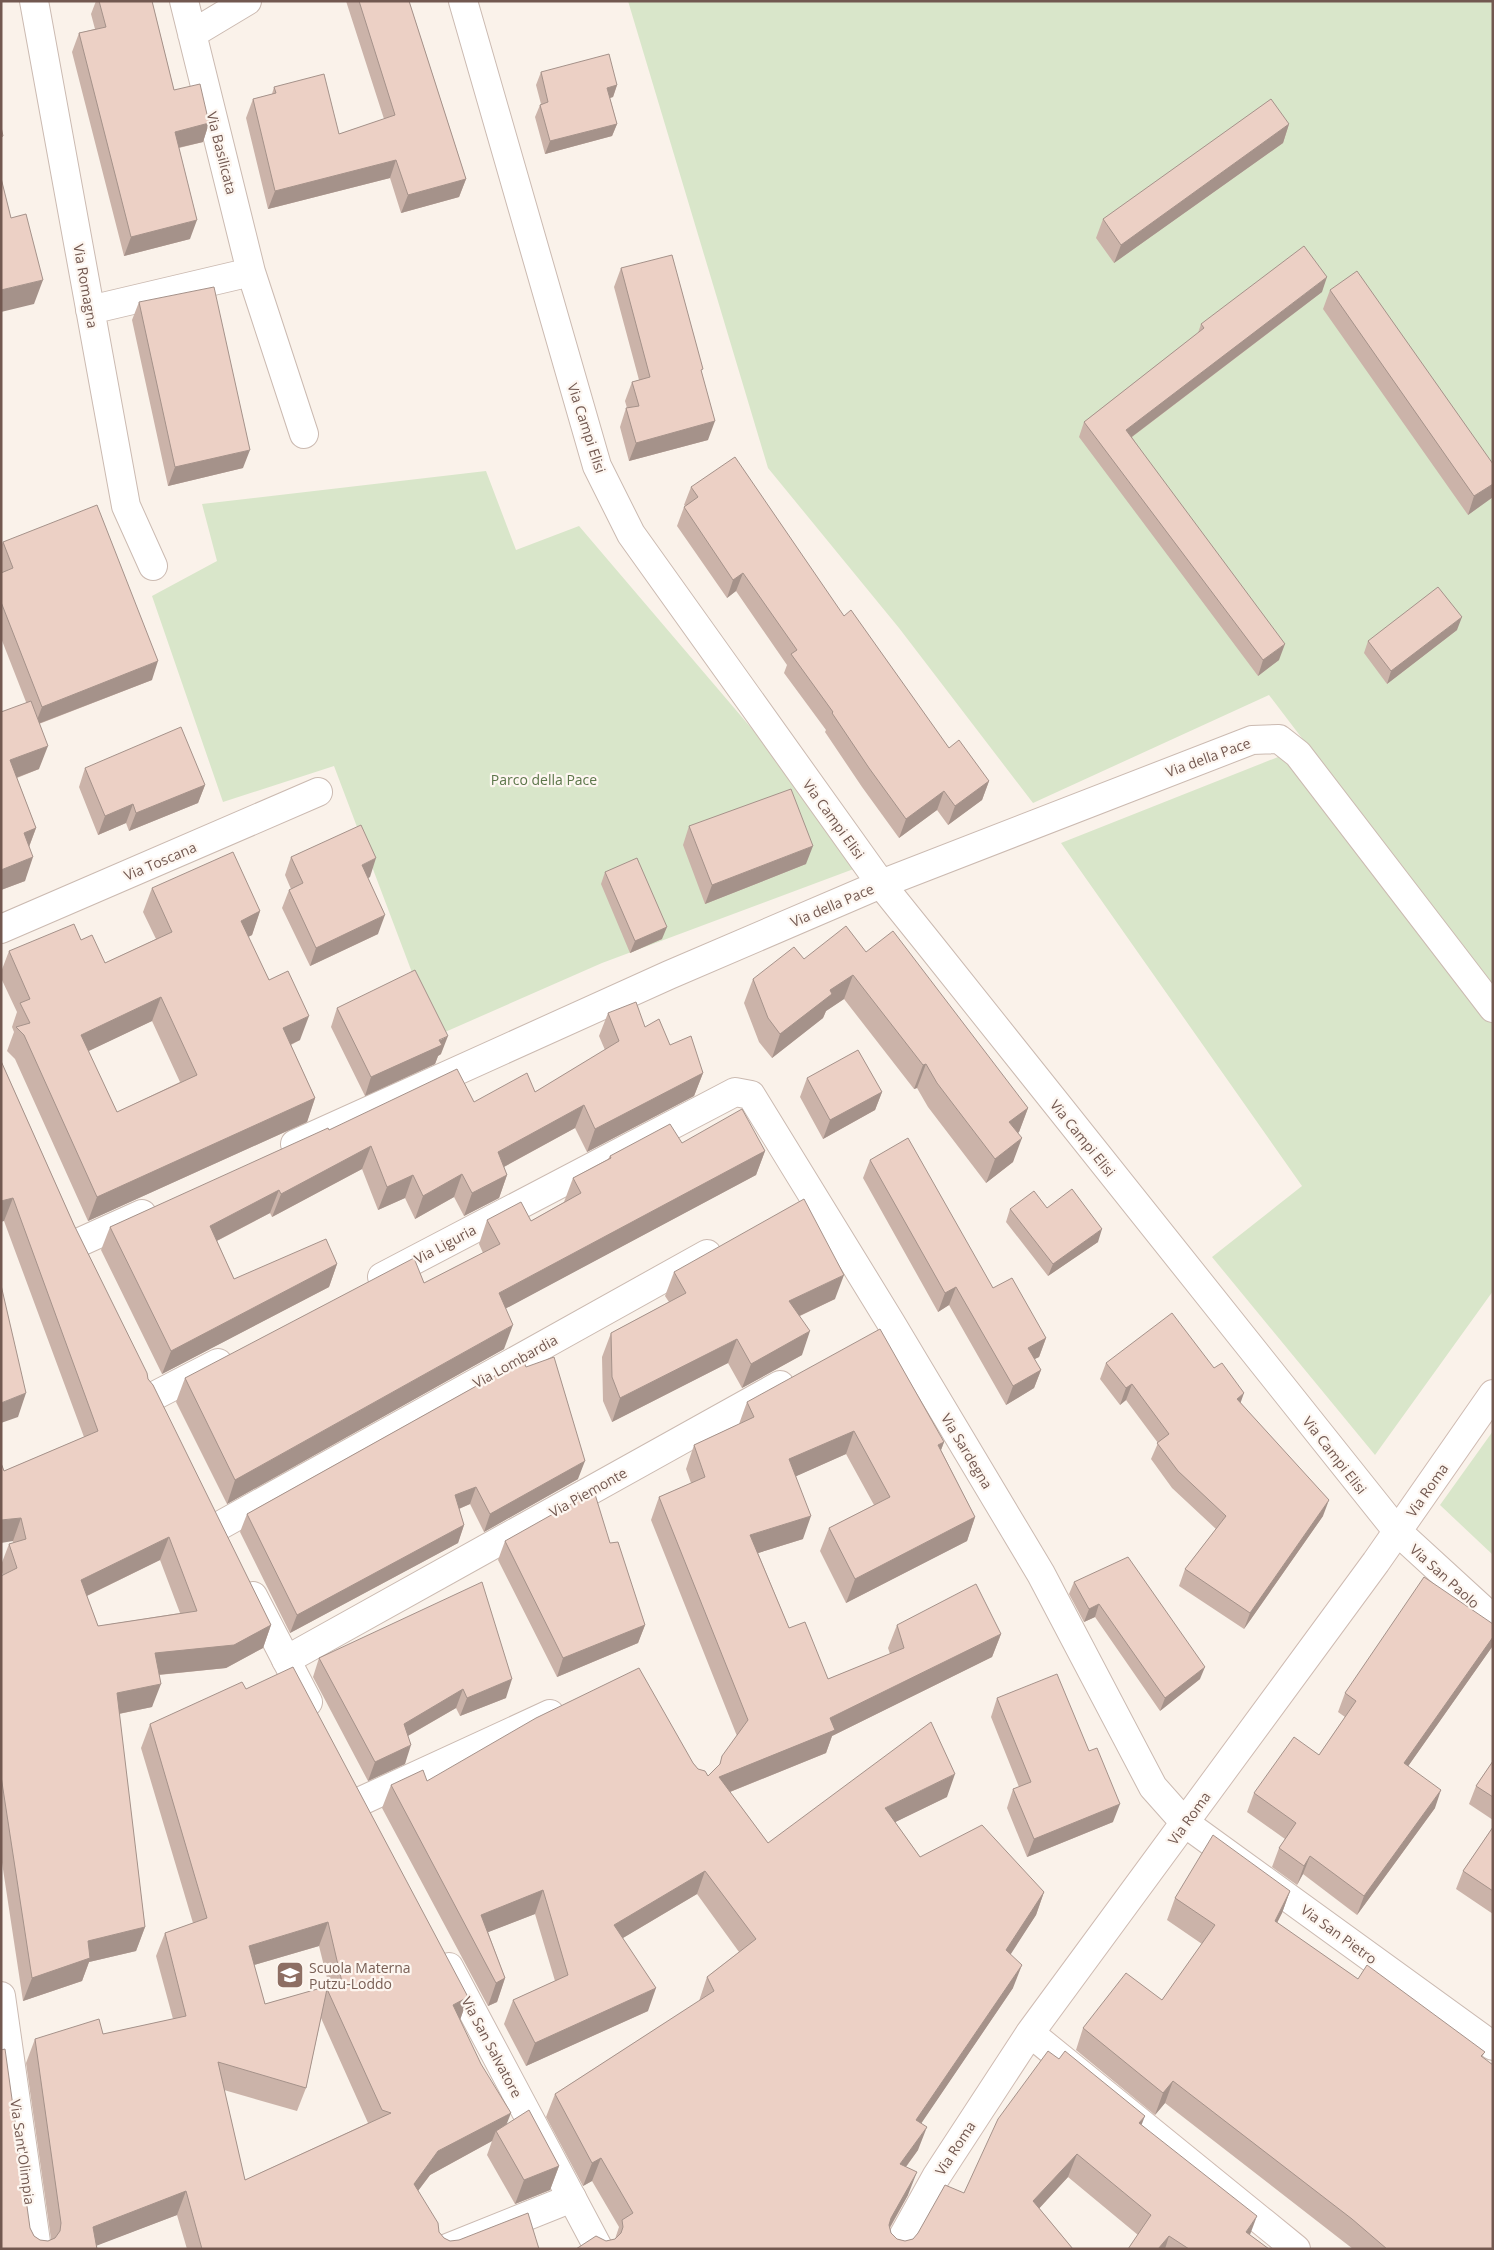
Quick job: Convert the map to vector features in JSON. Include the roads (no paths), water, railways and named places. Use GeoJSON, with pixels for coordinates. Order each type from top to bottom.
{"type":"FeatureCollection","features":[{"type":"Feature","properties":{"kind":"street","name":"Via Romagna"},"geometry":{"type":"LineString","coordinates":[[34,1],[126,506],[154,566]]}},
{"type":"Feature","properties":{"kind":"street","name":"Via Basilicata"},"geometry":{"type":"LineString","coordinates":[[184,1],[251,272],[304,434]]}},
{"type":"Feature","properties":{"kind":"street"},"geometry":{"type":"LineString","coordinates":[[192,34],[247,1]]}},
{"type":"Feature","properties":{"kind":"street","name":"Via Campi Elisi"},"geometry":{"type":"LineString","coordinates":[[463,1],[597,466],[630,534],[881,884],[1398,1532]]}},
{"type":"Feature","properties":{"kind":"street"},"geometry":{"type":"LineString","coordinates":[[90,310],[251,272]]}},
{"type":"Feature","properties":{"kind":"street","name":"Via della Pace"},"geometry":{"type":"LineString","coordinates":[[271,1155],[669,975],[881,884],[1252,740],[1279,739],[1298,754],[1493,1008]]}},
{"type":"Feature","properties":{"kind":"street","name":"Via Toscana"},"geometry":{"type":"LineString","coordinates":[[1,929],[318,792]]}},
{"type":"Feature","properties":{"kind":"street","name":"Via Sardegna"},"geometry":{"type":"LineString","coordinates":[[735,1092],[751,1095],[803,1200],[882,1328],[1056,1600],[1153,1787],[1185,1823]]}},
{"type":"Feature","properties":{"kind":"street","name":"Via Liguria"},"geometry":{"type":"LineString","coordinates":[[359,1289],[735,1092]]}},
{"type":"Feature","properties":{"kind":"street"},"geometry":{"type":"LineString","coordinates":[[81,1243],[162,1204]]}},
{"type":"Feature","properties":{"kind":"street","name":"Via Lombardia"},"geometry":{"type":"LineString","coordinates":[[206,1500],[223,1535],[724,1244]]}},
{"type":"Feature","properties":{"kind":"street"},"geometry":{"type":"LineString","coordinates":[[154,1396],[236,1353]]}},
{"type":"Feature","properties":{"kind":"street"},"geometry":{"type":"LineString","coordinates":[[142,1370],[167,1422]]}},
{"type":"Feature","properties":{"kind":"street","name":"Via Piemonte"},"geometry":{"type":"LineString","coordinates":[[286,1660],[804,1372]]}},
{"type":"Feature","properties":{"kind":"street","name":"Via Roma"},"geometry":{"type":"LineString","coordinates":[[896,2249],[936,2177],[1030,2034],[1398,1532],[1493,1394]]}},
{"type":"Feature","properties":{"kind":"street","name":"Via San Paolo"},"geometry":{"type":"LineString","coordinates":[[1398,1532],[1493,1619]]}},
{"type":"Feature","properties":{"kind":"street"},"geometry":{"type":"LineString","coordinates":[[241,1571],[318,1722]]}},
{"type":"Feature","properties":{"kind":"street"},"geometry":{"type":"LineString","coordinates":[[361,1802],[573,1703]]}},
{"type":"Feature","properties":{"kind":"street"},"geometry":{"type":"LineString","coordinates":[[346,1775],[374,1827]]}},
{"type":"Feature","properties":{"kind":"street","name":"Via San Pietro"},"geometry":{"type":"LineString","coordinates":[[1185,1823],[1493,2046]]}},
{"type":"Feature","properties":{"kind":"street","name":"Via San Salvatore"},"geometry":{"type":"LineString","coordinates":[[438,1947],[599,2249]]}},
{"type":"Feature","properties":{"kind":"street","name":"Via Sant'Olimpia"},"geometry":{"type":"LineString","coordinates":[[1,1996],[37,2249]]}},
{"type":"Feature","properties":{"kind":"street"},"geometry":{"type":"LineString","coordinates":[[1030,2034],[1296,2249]]}},
{"type":"Feature","properties":{"kind":"street"},"geometry":{"type":"LineString","coordinates":[[445,2249],[572,2198]]}},
{"type":"Feature","properties":{"kind":"place","name":"Scuola Materna Putzu-Loddo"},"geometry":{"type":"Point","coordinates":[290,1975]}},
{"type":"Feature","properties":{"kind":"park label","name":"Parco della Pace"},"geometry":{"type":"Point","coordinates":[544,779]}}]}
